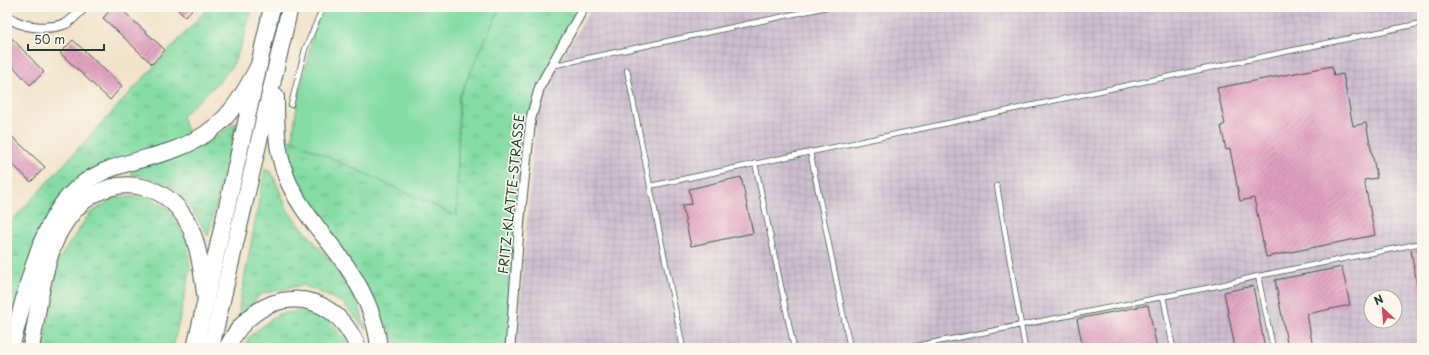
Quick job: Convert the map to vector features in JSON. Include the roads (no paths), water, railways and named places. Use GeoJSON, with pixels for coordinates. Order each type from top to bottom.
{"type":"FeatureCollection","features":[{"type":"Feature","properties":{"kind":"highway"},"geometry":{"type":"LineString","coordinates":[[196,348],[272,7]]}},
{"type":"Feature","properties":{"kind":"highway"},"geometry":{"type":"LineString","coordinates":[[211,348],[290,7]]}},
{"type":"Feature","properties":{"kind":"highway"},"geometry":{"type":"LineString","coordinates":[[11,348],[35,262],[42,243],[53,218],[69,196],[84,183],[101,172],[127,162],[176,149],[212,130],[226,117],[244,94],[259,65]]}},
{"type":"Feature","properties":{"kind":"highway"},"geometry":{"type":"LineString","coordinates":[[277,66],[276,137],[283,168],[294,194],[339,254],[362,291],[370,307],[375,324],[379,348]]}},
{"type":"Feature","properties":{"kind":"highway"},"geometry":{"type":"LineString","coordinates":[[31,348],[45,274],[53,246],[60,231],[78,206],[91,196],[104,189],[131,185],[145,187],[158,192],[169,199],[179,209],[186,219],[195,241],[206,300]]}},
{"type":"Feature","properties":{"kind":"highway"},"geometry":{"type":"LineString","coordinates":[[227,348],[238,330],[256,312],[283,301],[310,301],[330,310],[347,326],[358,348]]}},
{"type":"Feature","properties":{"kind":"street"},"geometry":{"type":"LineString","coordinates":[[7,16],[12,20],[38,28],[66,24],[84,7]]}},
{"type":"Feature","properties":{"kind":"street","name":"FRITZ-KLATTE-STRASSE"},"geometry":{"type":"LineString","coordinates":[[510,348],[520,217],[531,118],[540,86],[584,7]]}},
{"type":"Feature","properties":{"kind":"lane"},"geometry":{"type":"LineString","coordinates":[[291,105],[305,49],[324,7]]}},
{"type":"Feature","properties":{"kind":"lane"},"geometry":{"type":"LineString","coordinates":[[551,66],[827,7]]}},
{"type":"Feature","properties":{"kind":"lane"},"geometry":{"type":"LineString","coordinates":[[1421,7],[1422,11]]}},
{"type":"Feature","properties":{"kind":"lane"},"geometry":{"type":"LineString","coordinates":[[650,186],[1422,23]]}},
{"type":"Feature","properties":{"kind":"lane"},"geometry":{"type":"LineString","coordinates":[[628,70],[683,348]]}},
{"type":"Feature","properties":{"kind":"lane"},"geometry":{"type":"LineString","coordinates":[[810,151],[850,348]]}},
{"type":"Feature","properties":{"kind":"lane"},"geometry":{"type":"LineString","coordinates":[[755,163],[794,348]]}},
{"type":"Feature","properties":{"kind":"lane"},"geometry":{"type":"LineString","coordinates":[[997,186],[1025,348]]}},
{"type":"Feature","properties":{"kind":"lane"},"geometry":{"type":"LineString","coordinates":[[906,348],[1422,243]]}},
{"type":"Feature","properties":{"kind":"lane"},"geometry":{"type":"LineString","coordinates":[[1258,276],[1273,348]]}},
{"type":"Feature","properties":{"kind":"lane"},"geometry":{"type":"LineString","coordinates":[[1163,296],[1173,348]]}}]}
